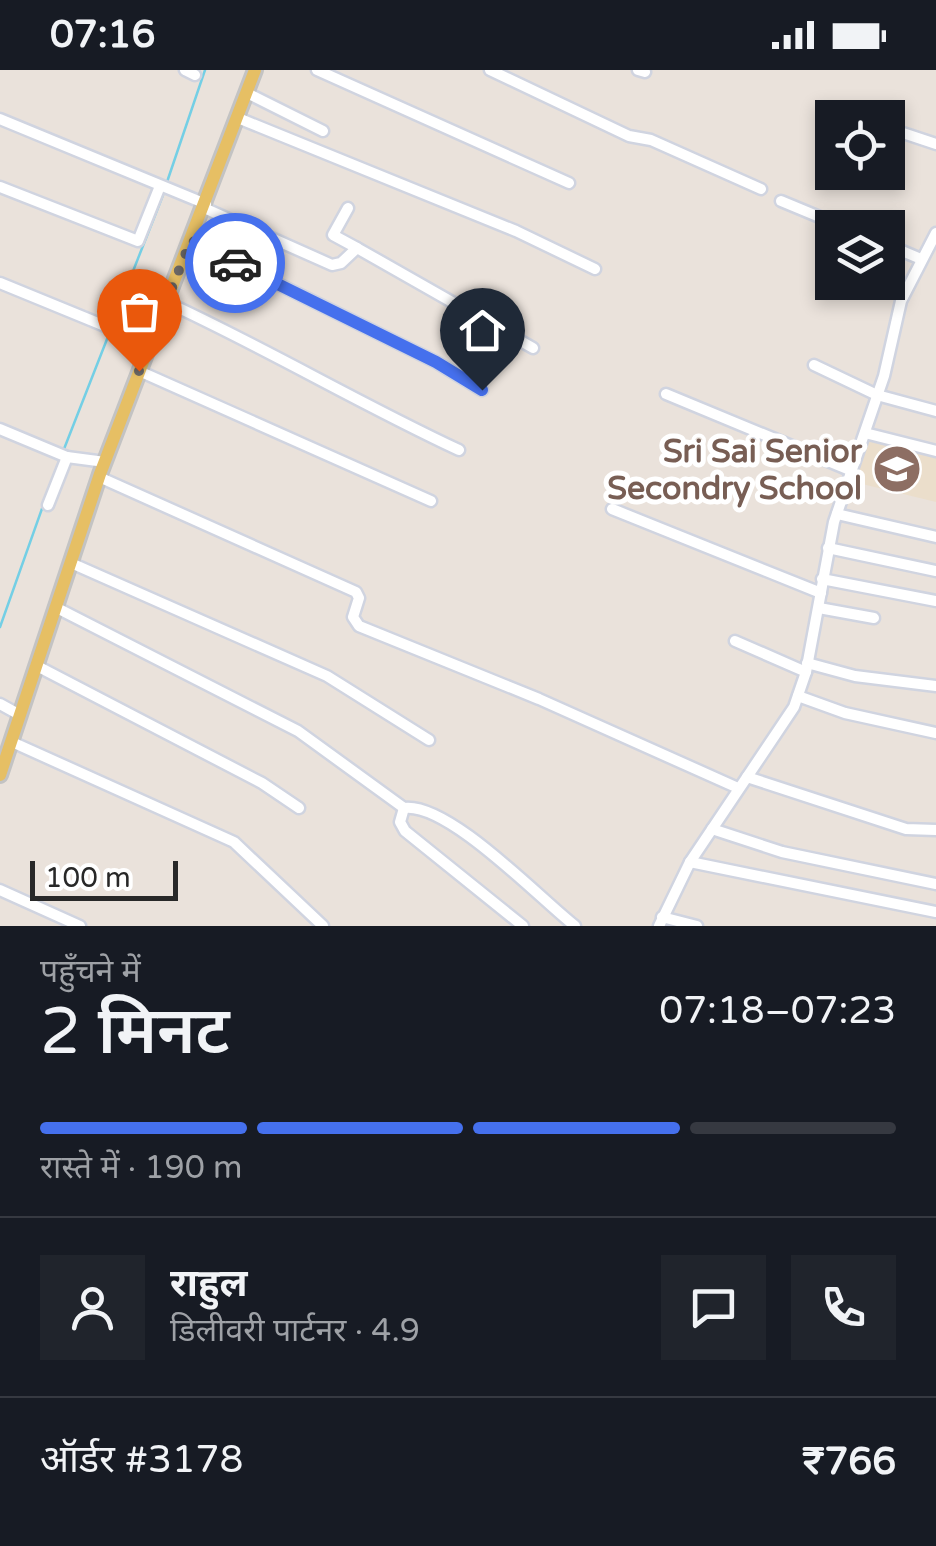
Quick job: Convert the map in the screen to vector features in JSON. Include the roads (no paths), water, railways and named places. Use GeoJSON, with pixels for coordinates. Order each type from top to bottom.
{"type":"FeatureCollection","features":[{"type":"Feature","properties":{"kind":"main road"},"geometry":{"type":"LineString","coordinates":[[0,775],[105,462],[256,70]]}},
{"type":"Feature","properties":{"kind":"street"},"geometry":{"type":"LineString","coordinates":[[317,70],[569,183]]}},
{"type":"Feature","properties":{"kind":"street"},"geometry":{"type":"LineString","coordinates":[[490,70],[630,136],[651,140],[761,189]]}},
{"type":"Feature","properties":{"kind":"street"},"geometry":{"type":"LineString","coordinates":[[247,93],[324,131]]}},
{"type":"Feature","properties":{"kind":"street"},"geometry":{"type":"LineString","coordinates":[[238,118],[516,231],[595,268]]}},
{"type":"Feature","properties":{"kind":"street"},"geometry":{"type":"LineString","coordinates":[[0,119],[160,186],[332,265],[342,263],[357,248]]}},
{"type":"Feature","properties":{"kind":"street"},"geometry":{"type":"LineString","coordinates":[[905,134],[936,144]]}},
{"type":"Feature","properties":{"kind":"street"},"geometry":{"type":"LineString","coordinates":[[0,187],[138,242],[160,186]]}},
{"type":"Feature","properties":{"kind":"street"},"geometry":{"type":"LineString","coordinates":[[782,200],[815,214]]}},
{"type":"Feature","properties":{"kind":"street"},"geometry":{"type":"LineString","coordinates":[[348,208],[333,235],[533,348]]}},
{"type":"Feature","properties":{"kind":"street"},"geometry":{"type":"LineString","coordinates":[[697,926],[661,921],[690,862],[798,696],[819,608],[828,548],[877,396],[900,301],[936,233]]}},
{"type":"Feature","properties":{"kind":"street"},"geometry":{"type":"LineString","coordinates":[[191,240],[436,362],[482,390]]}},
{"type":"Feature","properties":{"kind":"street"},"geometry":{"type":"LineString","coordinates":[[905,252],[920,259]]}},
{"type":"Feature","properties":{"kind":"street"},"geometry":{"type":"LineString","coordinates":[[0,283],[150,344]]}},
{"type":"Feature","properties":{"kind":"street"},"geometry":{"type":"LineString","coordinates":[[166,302],[245,339],[360,404],[460,450]]}},
{"type":"Feature","properties":{"kind":"street"},"geometry":{"type":"LineString","coordinates":[[814,365],[877,396],[936,411]]}},
{"type":"Feature","properties":{"kind":"street"},"geometry":{"type":"LineString","coordinates":[[139,371],[432,502]]}},
{"type":"Feature","properties":{"kind":"street"},"geometry":{"type":"LineString","coordinates":[[666,394],[852,471]]}},
{"type":"Feature","properties":{"kind":"street"},"geometry":{"type":"LineString","coordinates":[[0,429],[63,456],[105,462]]}},
{"type":"Feature","properties":{"kind":"street"},"geometry":{"type":"LineString","coordinates":[[864,433],[936,451]]}},
{"type":"Feature","properties":{"kind":"street"},"geometry":{"type":"LineString","coordinates":[[48,504],[63,456]]}},
{"type":"Feature","properties":{"kind":"street"},"geometry":{"type":"LineString","coordinates":[[100,477],[356,592],[359,598],[353,618],[358,626],[539,699],[738,788]]}},
{"type":"Feature","properties":{"kind":"street"},"geometry":{"type":"LineString","coordinates":[[612,509],[820,592]]}},
{"type":"Feature","properties":{"kind":"street"},"geometry":{"type":"LineString","coordinates":[[837,514],[936,537]]}},
{"type":"Feature","properties":{"kind":"street"},"geometry":{"type":"LineString","coordinates":[[828,548],[936,571]]}},
{"type":"Feature","properties":{"kind":"street"},"geometry":{"type":"LineString","coordinates":[[71,563],[327,676],[428,740]]}},
{"type":"Feature","properties":{"kind":"street"},"geometry":{"type":"LineString","coordinates":[[822,580],[936,601]]}},
{"type":"Feature","properties":{"kind":"street"},"geometry":{"type":"LineString","coordinates":[[57,608],[298,731],[404,808],[418,806],[444,818],[575,926]]}},
{"type":"Feature","properties":{"kind":"street"},"geometry":{"type":"LineString","coordinates":[[819,608],[874,618]]}},
{"type":"Feature","properties":{"kind":"street"},"geometry":{"type":"LineString","coordinates":[[735,640],[807,667],[936,686]]}},
{"type":"Feature","properties":{"kind":"street"},"geometry":{"type":"LineString","coordinates":[[38,666],[262,782],[299,808]]}},
{"type":"Feature","properties":{"kind":"street"},"geometry":{"type":"LineString","coordinates":[[798,696],[936,733]]}},
{"type":"Feature","properties":{"kind":"street"},"geometry":{"type":"LineString","coordinates":[[0,704],[20,716]]}},
{"type":"Feature","properties":{"kind":"street"},"geometry":{"type":"LineString","coordinates":[[12,742],[234,842],[322,926]]}},
{"type":"Feature","properties":{"kind":"street"},"geometry":{"type":"LineString","coordinates":[[747,777],[906,829],[936,830]]}},
{"type":"Feature","properties":{"kind":"street"},"geometry":{"type":"LineString","coordinates":[[404,808],[400,822],[405,831],[523,926]]}},
{"type":"Feature","properties":{"kind":"street"},"geometry":{"type":"LineString","coordinates":[[712,829],[782,852],[936,884]]}},
{"type":"Feature","properties":{"kind":"street"},"geometry":{"type":"LineString","coordinates":[[690,862],[936,912]]}},
{"type":"Feature","properties":{"kind":"street"},"geometry":{"type":"LineString","coordinates":[[0,890],[80,926]]}},
{"type":"Feature","properties":{"kind":"waterway"},"geometry":{"type":"LineString","coordinates":[[167,182],[205,70]]}},
{"type":"Feature","properties":{"kind":"waterway"},"geometry":{"type":"LineString","coordinates":[[113,322],[163,195]]}},
{"type":"Feature","properties":{"kind":"waterway"},"geometry":{"type":"LineString","coordinates":[[64,449],[109,334]]}},
{"type":"Feature","properties":{"kind":"waterway"},"geometry":{"type":"LineString","coordinates":[[50,486],[61,457]]}},
{"type":"Feature","properties":{"kind":"waterway"},"geometry":{"type":"LineString","coordinates":[[0,627],[44,503]]}},
{"type":"Feature","properties":{"kind":"place","name":"Sri Sai Senior Secondry School"},"geometry":{"type":"Point","coordinates":[897,469]}}]}
